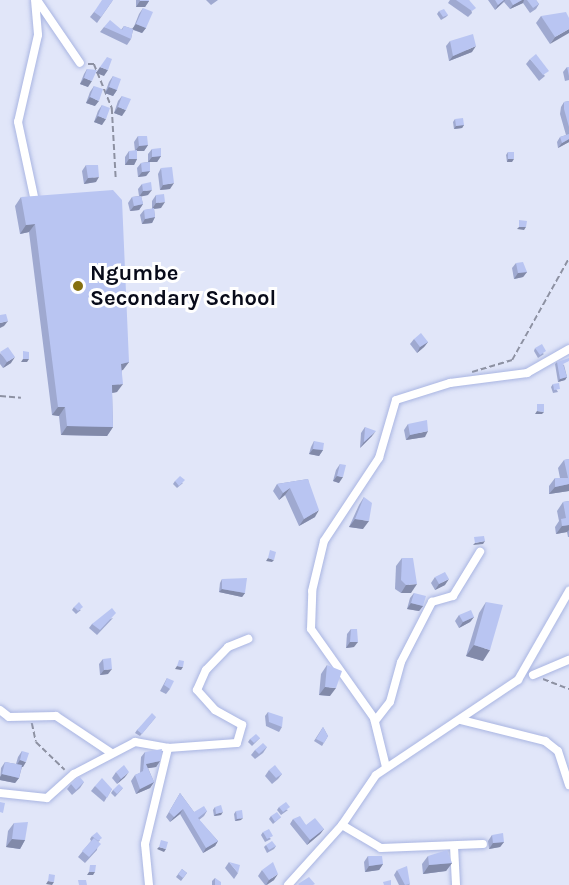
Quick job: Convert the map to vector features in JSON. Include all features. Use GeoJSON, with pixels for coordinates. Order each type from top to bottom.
{"type":"FeatureCollection","features":[{"type":"Feature","properties":{"kind":"street"},"geometry":{"type":"LineString","coordinates":[[36,0],[80,63]]}},
{"type":"Feature","properties":{"kind":"street"},"geometry":{"type":"LineString","coordinates":[[35,201],[18,122],[39,35],[36,0]]}},
{"type":"Feature","properties":{"kind":"street"},"geometry":{"type":"LineString","coordinates":[[386,767],[375,721],[315,637],[310,617],[324,542],[379,459],[393,403],[450,383],[527,373],[569,349]]}},
{"type":"Feature","properties":{"kind":"street"},"geometry":{"type":"LineString","coordinates":[[375,721],[390,702],[401,662],[432,602],[453,596],[480,552]]}},
{"type":"Feature","properties":{"kind":"street"},"geometry":{"type":"LineString","coordinates":[[288,885],[342,825],[364,788],[386,767],[518,680],[569,591]]}},
{"type":"Feature","properties":{"kind":"street"},"geometry":{"type":"LineString","coordinates":[[0,793],[47,798],[74,774],[110,752],[135,742],[168,748],[237,743],[243,725],[215,710],[197,690],[206,670],[228,648],[248,639]]}},
{"type":"Feature","properties":{"kind":"street"},"geometry":{"type":"LineString","coordinates":[[533,675],[569,660]]}},
{"type":"Feature","properties":{"kind":"street"},"geometry":{"type":"LineString","coordinates":[[0,710],[9,717],[56,716],[110,752]]}},
{"type":"Feature","properties":{"kind":"street"},"geometry":{"type":"LineString","coordinates":[[460,720],[544,741],[558,751],[569,784]]}},
{"type":"Feature","properties":{"kind":"street"},"geometry":{"type":"LineString","coordinates":[[149,885],[145,844],[168,748]]}},
{"type":"Feature","properties":{"kind":"street"},"geometry":{"type":"LineString","coordinates":[[342,825],[381,849],[483,844]]}},
{"type":"Feature","properties":{"kind":"street"},"geometry":{"type":"LineString","coordinates":[[454,846],[456,885]]}},
{"type":"Feature","properties":{"kind":"path"},"geometry":{"type":"LineString","coordinates":[[80,63],[94,64],[112,108],[116,179]]}},
{"type":"Feature","properties":{"kind":"path"},"geometry":{"type":"LineString","coordinates":[[466,374],[512,360],[569,258]]}},
{"type":"Feature","properties":{"kind":"path"},"geometry":{"type":"LineString","coordinates":[[0,396],[21,398]]}},
{"type":"Feature","properties":{"kind":"path"},"geometry":{"type":"LineString","coordinates":[[533,675],[569,689]]}},
{"type":"Feature","properties":{"kind":"path"},"geometry":{"type":"LineString","coordinates":[[33,717],[32,735],[44,754],[74,774]]}},
{"type":"Feature","properties":{"kind":"building"},"geometry":{"type":"Polygon","coordinates":[[[102,0],[113,0],[101,17],[94,12],[102,0]]]}},
{"type":"Feature","properties":{"kind":"building"},"geometry":{"type":"Polygon","coordinates":[[[456,0],[469,0],[476,8],[472,11],[456,0]]]}},
{"type":"Feature","properties":{"kind":"building"},"geometry":{"type":"Polygon","coordinates":[[[510,0],[522,0],[513,5],[510,0]]]}},
{"type":"Feature","properties":{"kind":"building"},"geometry":{"type":"Polygon","coordinates":[[[527,0],[536,0],[539,4],[533,8],[527,0]]]}},
{"type":"Feature","properties":{"kind":"building"},"geometry":{"type":"Polygon","coordinates":[[[143,8],[153,12],[146,28],[136,24],[143,8]]]}},
{"type":"Feature","properties":{"kind":"building"},"geometry":{"type":"Polygon","coordinates":[[[444,9],[448,15],[443,17],[439,11],[444,9]]]}},
{"type":"Feature","properties":{"kind":"building"},"geometry":{"type":"Polygon","coordinates":[[[566,12],[569,18],[569,29],[555,37],[541,16],[566,12]]]}},
{"type":"Feature","properties":{"kind":"building"},"geometry":{"type":"Polygon","coordinates":[[[110,20],[122,30],[124,26],[133,29],[131,39],[104,27],[110,20]]]}},
{"type":"Feature","properties":{"kind":"building"},"geometry":{"type":"Polygon","coordinates":[[[473,34],[476,46],[453,56],[450,41],[473,34]]]}},
{"type":"Feature","properties":{"kind":"building"},"geometry":{"type":"Polygon","coordinates":[[[536,54],[549,71],[543,75],[530,59],[536,54]]]}},
{"type":"Feature","properties":{"kind":"building"},"geometry":{"type":"Polygon","coordinates":[[[107,57],[112,59],[108,70],[100,67],[107,57]]]}},
{"type":"Feature","properties":{"kind":"building"},"geometry":{"type":"Polygon","coordinates":[[[87,69],[97,70],[92,81],[84,78],[87,69]]]}},
{"type":"Feature","properties":{"kind":"building"},"geometry":{"type":"Polygon","coordinates":[[[113,76],[121,79],[117,90],[109,87],[113,76]]]}},
{"type":"Feature","properties":{"kind":"building"},"geometry":{"type":"Polygon","coordinates":[[[94,86],[103,89],[99,101],[90,97],[94,86]]]}},
{"type":"Feature","properties":{"kind":"building"},"geometry":{"type":"Polygon","coordinates":[[[122,96],[131,99],[126,110],[118,107],[122,96]]]}},
{"type":"Feature","properties":{"kind":"building"},"geometry":{"type":"Polygon","coordinates":[[[569,101],[569,127],[564,102],[569,101]]]}},
{"type":"Feature","properties":{"kind":"building"},"geometry":{"type":"Polygon","coordinates":[[[102,105],[110,108],[106,119],[98,116],[102,105]]]}},
{"type":"Feature","properties":{"kind":"building"},"geometry":{"type":"Polygon","coordinates":[[[463,118],[464,125],[456,126],[455,119],[463,118]]]}},
{"type":"Feature","properties":{"kind":"building"},"geometry":{"type":"Polygon","coordinates":[[[569,134],[569,139],[562,143],[560,137],[569,134]]]}},
{"type":"Feature","properties":{"kind":"building"},"geometry":{"type":"Polygon","coordinates":[[[138,136],[147,136],[148,145],[139,146],[138,136]]]}},
{"type":"Feature","properties":{"kind":"building"},"geometry":{"type":"Polygon","coordinates":[[[161,148],[161,156],[152,157],[152,149],[161,148]]]}},
{"type":"Feature","properties":{"kind":"building"},"geometry":{"type":"Polygon","coordinates":[[[137,150],[137,159],[129,159],[129,151],[137,150]]]}},
{"type":"Feature","properties":{"kind":"building"},"geometry":{"type":"Polygon","coordinates":[[[508,152],[514,152],[514,159],[508,159],[508,152]]]}},
{"type":"Feature","properties":{"kind":"building"},"geometry":{"type":"Polygon","coordinates":[[[150,162],[150,171],[142,172],[141,163],[150,162]]]}},
{"type":"Feature","properties":{"kind":"building"},"geometry":{"type":"Polygon","coordinates":[[[86,165],[98,165],[99,177],[88,178],[86,165]]]}},
{"type":"Feature","properties":{"kind":"building"},"geometry":{"type":"Polygon","coordinates":[[[172,167],[174,183],[163,185],[161,168],[172,167]]]}},
{"type":"Feature","properties":{"kind":"building"},"geometry":{"type":"Polygon","coordinates":[[[151,182],[152,190],[143,191],[142,184],[151,182]]]}},
{"type":"Feature","properties":{"kind":"building","name":"Ngumbe Secondary School"},"geometry":{"type":"Polygon","coordinates":[[[113,190],[122,200],[129,362],[121,364],[123,384],[112,385],[113,427],[67,426],[65,407],[58,407],[35,224],[26,225],[21,197],[113,190]]]}},
{"type":"Feature","properties":{"kind":"building"},"geometry":{"type":"Polygon","coordinates":[[[164,194],[165,202],[156,203],[156,195],[164,194]]]}},
{"type":"Feature","properties":{"kind":"building"},"geometry":{"type":"Polygon","coordinates":[[[141,196],[143,204],[134,206],[132,197],[141,196]]]}},
{"type":"Feature","properties":{"kind":"building"},"geometry":{"type":"Polygon","coordinates":[[[154,208],[155,217],[145,219],[144,210],[154,208]]]}},
{"type":"Feature","properties":{"kind":"building"},"geometry":{"type":"Polygon","coordinates":[[[519,220],[527,221],[526,227],[519,227],[519,220]]]}},
{"type":"Feature","properties":{"kind":"building"},"geometry":{"type":"Polygon","coordinates":[[[523,262],[527,272],[518,273],[516,263],[523,262]]]}},
{"type":"Feature","properties":{"kind":"building"},"geometry":{"type":"Polygon","coordinates":[[[6,314],[8,321],[0,323],[0,315],[6,314]]]}},
{"type":"Feature","properties":{"kind":"building"},"geometry":{"type":"Polygon","coordinates":[[[421,333],[428,342],[420,347],[414,339],[421,333]]]}},
{"type":"Feature","properties":{"kind":"building"},"geometry":{"type":"Polygon","coordinates":[[[542,344],[546,351],[540,355],[535,348],[542,344]]]}},
{"type":"Feature","properties":{"kind":"building"},"geometry":{"type":"Polygon","coordinates":[[[8,347],[15,357],[7,362],[0,352],[8,347]]]}},
{"type":"Feature","properties":{"kind":"building"},"geometry":{"type":"Polygon","coordinates":[[[23,351],[29,352],[29,359],[23,359],[23,351]]]}},
{"type":"Feature","properties":{"kind":"building"},"geometry":{"type":"Polygon","coordinates":[[[569,358],[569,361],[563,364],[567,377],[560,379],[557,362],[569,358]]]}},
{"type":"Feature","properties":{"kind":"building"},"geometry":{"type":"Polygon","coordinates":[[[559,383],[560,389],[554,390],[553,384],[559,383]]]}},
{"type":"Feature","properties":{"kind":"building"},"geometry":{"type":"Polygon","coordinates":[[[537,404],[544,404],[544,412],[537,411],[537,404]]]}},
{"type":"Feature","properties":{"kind":"building"},"geometry":{"type":"Polygon","coordinates":[[[427,420],[428,431],[410,435],[408,424],[427,420]]]}},
{"type":"Feature","properties":{"kind":"building"},"geometry":{"type":"Polygon","coordinates":[[[365,427],[376,431],[364,442],[365,427]]]}},
{"type":"Feature","properties":{"kind":"building"},"geometry":{"type":"Polygon","coordinates":[[[314,441],[324,443],[323,450],[313,449],[314,441]]]}},
{"type":"Feature","properties":{"kind":"building"},"geometry":{"type":"Polygon","coordinates":[[[569,459],[569,484],[555,487],[555,478],[568,478],[564,460],[569,459]]]}},
{"type":"Feature","properties":{"kind":"building"},"geometry":{"type":"Polygon","coordinates":[[[340,464],[346,465],[343,477],[337,476],[340,464]]]}},
{"type":"Feature","properties":{"kind":"building"},"geometry":{"type":"Polygon","coordinates":[[[180,476],[185,480],[179,486],[175,481],[180,476]]]}},
{"type":"Feature","properties":{"kind":"building"},"geometry":{"type":"Polygon","coordinates":[[[308,479],[319,510],[304,519],[290,488],[283,493],[277,484],[308,479]]]}},
{"type":"Feature","properties":{"kind":"building"},"geometry":{"type":"Polygon","coordinates":[[[364,497],[372,503],[369,521],[355,519],[364,497]]]}},
{"type":"Feature","properties":{"kind":"building"},"geometry":{"type":"Polygon","coordinates":[[[569,501],[569,525],[562,526],[561,519],[566,518],[563,502],[569,501]]]}},
{"type":"Feature","properties":{"kind":"building"},"geometry":{"type":"Polygon","coordinates":[[[484,536],[485,541],[475,543],[474,537],[484,536]]]}},
{"type":"Feature","properties":{"kind":"building"},"geometry":{"type":"Polygon","coordinates":[[[270,550],[276,552],[274,560],[268,558],[270,550]]]}},
{"type":"Feature","properties":{"kind":"building"},"geometry":{"type":"Polygon","coordinates":[[[402,558],[413,558],[417,584],[406,585],[401,580],[402,558]]]}},
{"type":"Feature","properties":{"kind":"building"},"geometry":{"type":"Polygon","coordinates":[[[445,572],[449,579],[439,584],[435,577],[445,572]]]}},
{"type":"Feature","properties":{"kind":"building"},"geometry":{"type":"Polygon","coordinates":[[[247,578],[245,593],[222,589],[222,579],[247,578]]]}},
{"type":"Feature","properties":{"kind":"building"},"geometry":{"type":"Polygon","coordinates":[[[414,593],[426,596],[423,606],[411,603],[414,593]]]}},
{"type":"Feature","properties":{"kind":"building"},"geometry":{"type":"Polygon","coordinates":[[[79,602],[83,607],[78,611],[74,607],[79,602]]]}},
{"type":"Feature","properties":{"kind":"building"},"geometry":{"type":"Polygon","coordinates":[[[486,602],[503,605],[490,650],[474,645],[486,602]]]}},
{"type":"Feature","properties":{"kind":"building"},"geometry":{"type":"Polygon","coordinates":[[[112,608],[116,613],[100,630],[92,624],[112,608]]]}},
{"type":"Feature","properties":{"kind":"building"},"geometry":{"type":"Polygon","coordinates":[[[471,610],[474,617],[463,622],[459,615],[471,610]]]}},
{"type":"Feature","properties":{"kind":"building"},"geometry":{"type":"Polygon","coordinates":[[[351,629],[357,629],[358,642],[350,642],[351,629]]]}},
{"type":"Feature","properties":{"kind":"building"},"geometry":{"type":"Polygon","coordinates":[[[111,658],[112,669],[104,670],[103,659],[111,658]]]}},
{"type":"Feature","properties":{"kind":"building"},"geometry":{"type":"Polygon","coordinates":[[[179,660],[184,661],[183,667],[177,666],[179,660]]]}},
{"type":"Feature","properties":{"kind":"building"},"geometry":{"type":"Polygon","coordinates":[[[327,665],[342,671],[336,688],[325,687],[327,665]]]}},
{"type":"Feature","properties":{"kind":"building"},"geometry":{"type":"Polygon","coordinates":[[[167,678],[174,681],[170,689],[164,685],[167,678]]]}},
{"type":"Feature","properties":{"kind":"building"},"geometry":{"type":"Polygon","coordinates":[[[268,712],[283,717],[282,727],[269,722],[268,712]]]}},
{"type":"Feature","properties":{"kind":"building"},"geometry":{"type":"Polygon","coordinates":[[[152,713],[156,717],[142,734],[137,730],[152,713]]]}},
{"type":"Feature","properties":{"kind":"building"},"geometry":{"type":"Polygon","coordinates":[[[323,727],[328,736],[324,743],[316,739],[323,727]]]}},
{"type":"Feature","properties":{"kind":"building"},"geometry":{"type":"Polygon","coordinates":[[[256,734],[260,738],[254,743],[250,739],[256,734]]]}},
{"type":"Feature","properties":{"kind":"building"},"geometry":{"type":"Polygon","coordinates":[[[263,743],[267,747],[259,754],[255,750],[263,743]]]}},
{"type":"Feature","properties":{"kind":"building"},"geometry":{"type":"Polygon","coordinates":[[[162,749],[160,761],[146,764],[154,782],[140,789],[135,775],[143,771],[145,752],[162,749]]]}},
{"type":"Feature","properties":{"kind":"building"},"geometry":{"type":"Polygon","coordinates":[[[22,751],[29,753],[26,762],[20,760],[22,751]]]}},
{"type":"Feature","properties":{"kind":"building"},"geometry":{"type":"Polygon","coordinates":[[[5,762],[22,765],[19,778],[2,774],[5,762]]]}},
{"type":"Feature","properties":{"kind":"building"},"geometry":{"type":"Polygon","coordinates":[[[124,765],[129,772],[121,779],[116,772],[124,765]]]}},
{"type":"Feature","properties":{"kind":"building"},"geometry":{"type":"Polygon","coordinates":[[[275,765],[282,774],[276,778],[269,770],[275,765]]]}},
{"type":"Feature","properties":{"kind":"building"},"geometry":{"type":"Polygon","coordinates":[[[79,776],[84,782],[76,790],[71,784],[79,776]]]}},
{"type":"Feature","properties":{"kind":"building"},"geometry":{"type":"Polygon","coordinates":[[[102,778],[112,789],[107,798],[95,786],[102,778]]]}},
{"type":"Feature","properties":{"kind":"building"},"geometry":{"type":"Polygon","coordinates":[[[119,784],[123,788],[117,794],[113,790],[119,784]]]}},
{"type":"Feature","properties":{"kind":"building"},"geometry":{"type":"Polygon","coordinates":[[[180,793],[194,812],[204,806],[207,811],[198,818],[218,841],[206,848],[183,809],[174,817],[169,812],[180,793]]]}},
{"type":"Feature","properties":{"kind":"building"},"geometry":{"type":"Polygon","coordinates":[[[0,802],[5,803],[3,813],[0,812],[0,802]]]}},
{"type":"Feature","properties":{"kind":"building"},"geometry":{"type":"Polygon","coordinates":[[[286,802],[290,807],[283,812],[279,807],[286,802]]]}},
{"type":"Feature","properties":{"kind":"building"},"geometry":{"type":"Polygon","coordinates":[[[221,805],[223,812],[216,814],[215,807],[221,805]]]}},
{"type":"Feature","properties":{"kind":"building"},"geometry":{"type":"Polygon","coordinates":[[[242,810],[243,818],[237,819],[236,811],[242,810]]]}},
{"type":"Feature","properties":{"kind":"building"},"geometry":{"type":"Polygon","coordinates":[[[277,812],[281,817],[275,822],[271,816],[277,812]]]}},
{"type":"Feature","properties":{"kind":"building"},"geometry":{"type":"Polygon","coordinates":[[[300,816],[306,825],[315,818],[324,829],[310,840],[293,819],[300,816]]]}},
{"type":"Feature","properties":{"kind":"building"},"geometry":{"type":"Polygon","coordinates":[[[28,822],[25,840],[12,839],[14,823],[28,822]]]}},
{"type":"Feature","properties":{"kind":"building"},"geometry":{"type":"Polygon","coordinates":[[[269,829],[273,836],[267,839],[263,832],[269,829]]]}},
{"type":"Feature","properties":{"kind":"building"},"geometry":{"type":"Polygon","coordinates":[[[97,832],[102,838],[98,841],[92,836],[97,832]]]}},
{"type":"Feature","properties":{"kind":"building"},"geometry":{"type":"Polygon","coordinates":[[[503,833],[504,842],[493,843],[492,835],[503,833]]]}},
{"type":"Feature","properties":{"kind":"building"},"geometry":{"type":"Polygon","coordinates":[[[94,838],[101,844],[89,857],[82,851],[94,838]]]}},
{"type":"Feature","properties":{"kind":"building"},"geometry":{"type":"Polygon","coordinates":[[[161,840],[168,842],[166,849],[159,847],[161,840]]]}},
{"type":"Feature","properties":{"kind":"building"},"geometry":{"type":"Polygon","coordinates":[[[272,841],[276,846],[269,850],[266,845],[272,841]]]}},
{"type":"Feature","properties":{"kind":"building"},"geometry":{"type":"Polygon","coordinates":[[[447,850],[452,863],[429,865],[428,856],[447,850]]]}},
{"type":"Feature","properties":{"kind":"building"},"geometry":{"type":"Polygon","coordinates":[[[368,856],[382,856],[383,864],[369,866],[368,856]]]}},
{"type":"Feature","properties":{"kind":"building"},"geometry":{"type":"Polygon","coordinates":[[[229,862],[240,865],[238,873],[229,862]]]}},
{"type":"Feature","properties":{"kind":"building"},"geometry":{"type":"Polygon","coordinates":[[[273,862],[278,874],[269,880],[262,870],[273,862]]]}},
{"type":"Feature","properties":{"kind":"building"},"geometry":{"type":"Polygon","coordinates":[[[90,865],[96,865],[95,872],[89,872],[90,865]]]}},
{"type":"Feature","properties":{"kind":"building"},"geometry":{"type":"Polygon","coordinates":[[[407,866],[410,884],[405,885],[397,870],[407,866]]]}},
{"type":"Feature","properties":{"kind":"building"},"geometry":{"type":"Polygon","coordinates":[[[182,869],[187,873],[183,878],[178,874],[182,869]]]}},
{"type":"Feature","properties":{"kind":"building"},"geometry":{"type":"Polygon","coordinates":[[[49,874],[55,875],[54,882],[48,881],[49,874]]]}},
{"type":"Feature","properties":{"kind":"building"},"geometry":{"type":"Polygon","coordinates":[[[309,877],[315,884],[298,884],[309,877]]]}},
{"type":"Feature","properties":{"kind":"building"},"geometry":{"type":"Polygon","coordinates":[[[215,878],[221,882],[221,885],[215,885],[215,878]]]}},
{"type":"Feature","properties":{"kind":"building"},"geometry":{"type":"Polygon","coordinates":[[[78,880],[86,880],[87,885],[79,885],[78,880]]]}},
{"type":"Feature","properties":{"kind":"building"},"geometry":{"type":"Polygon","coordinates":[[[391,880],[391,885],[384,885],[383,882],[391,880]]]}},
{"type":"Feature","properties":{"kind":"place","name":"Ngumbe Secondary School"},"geometry":{"type":"Point","coordinates":[78,286]}}]}
